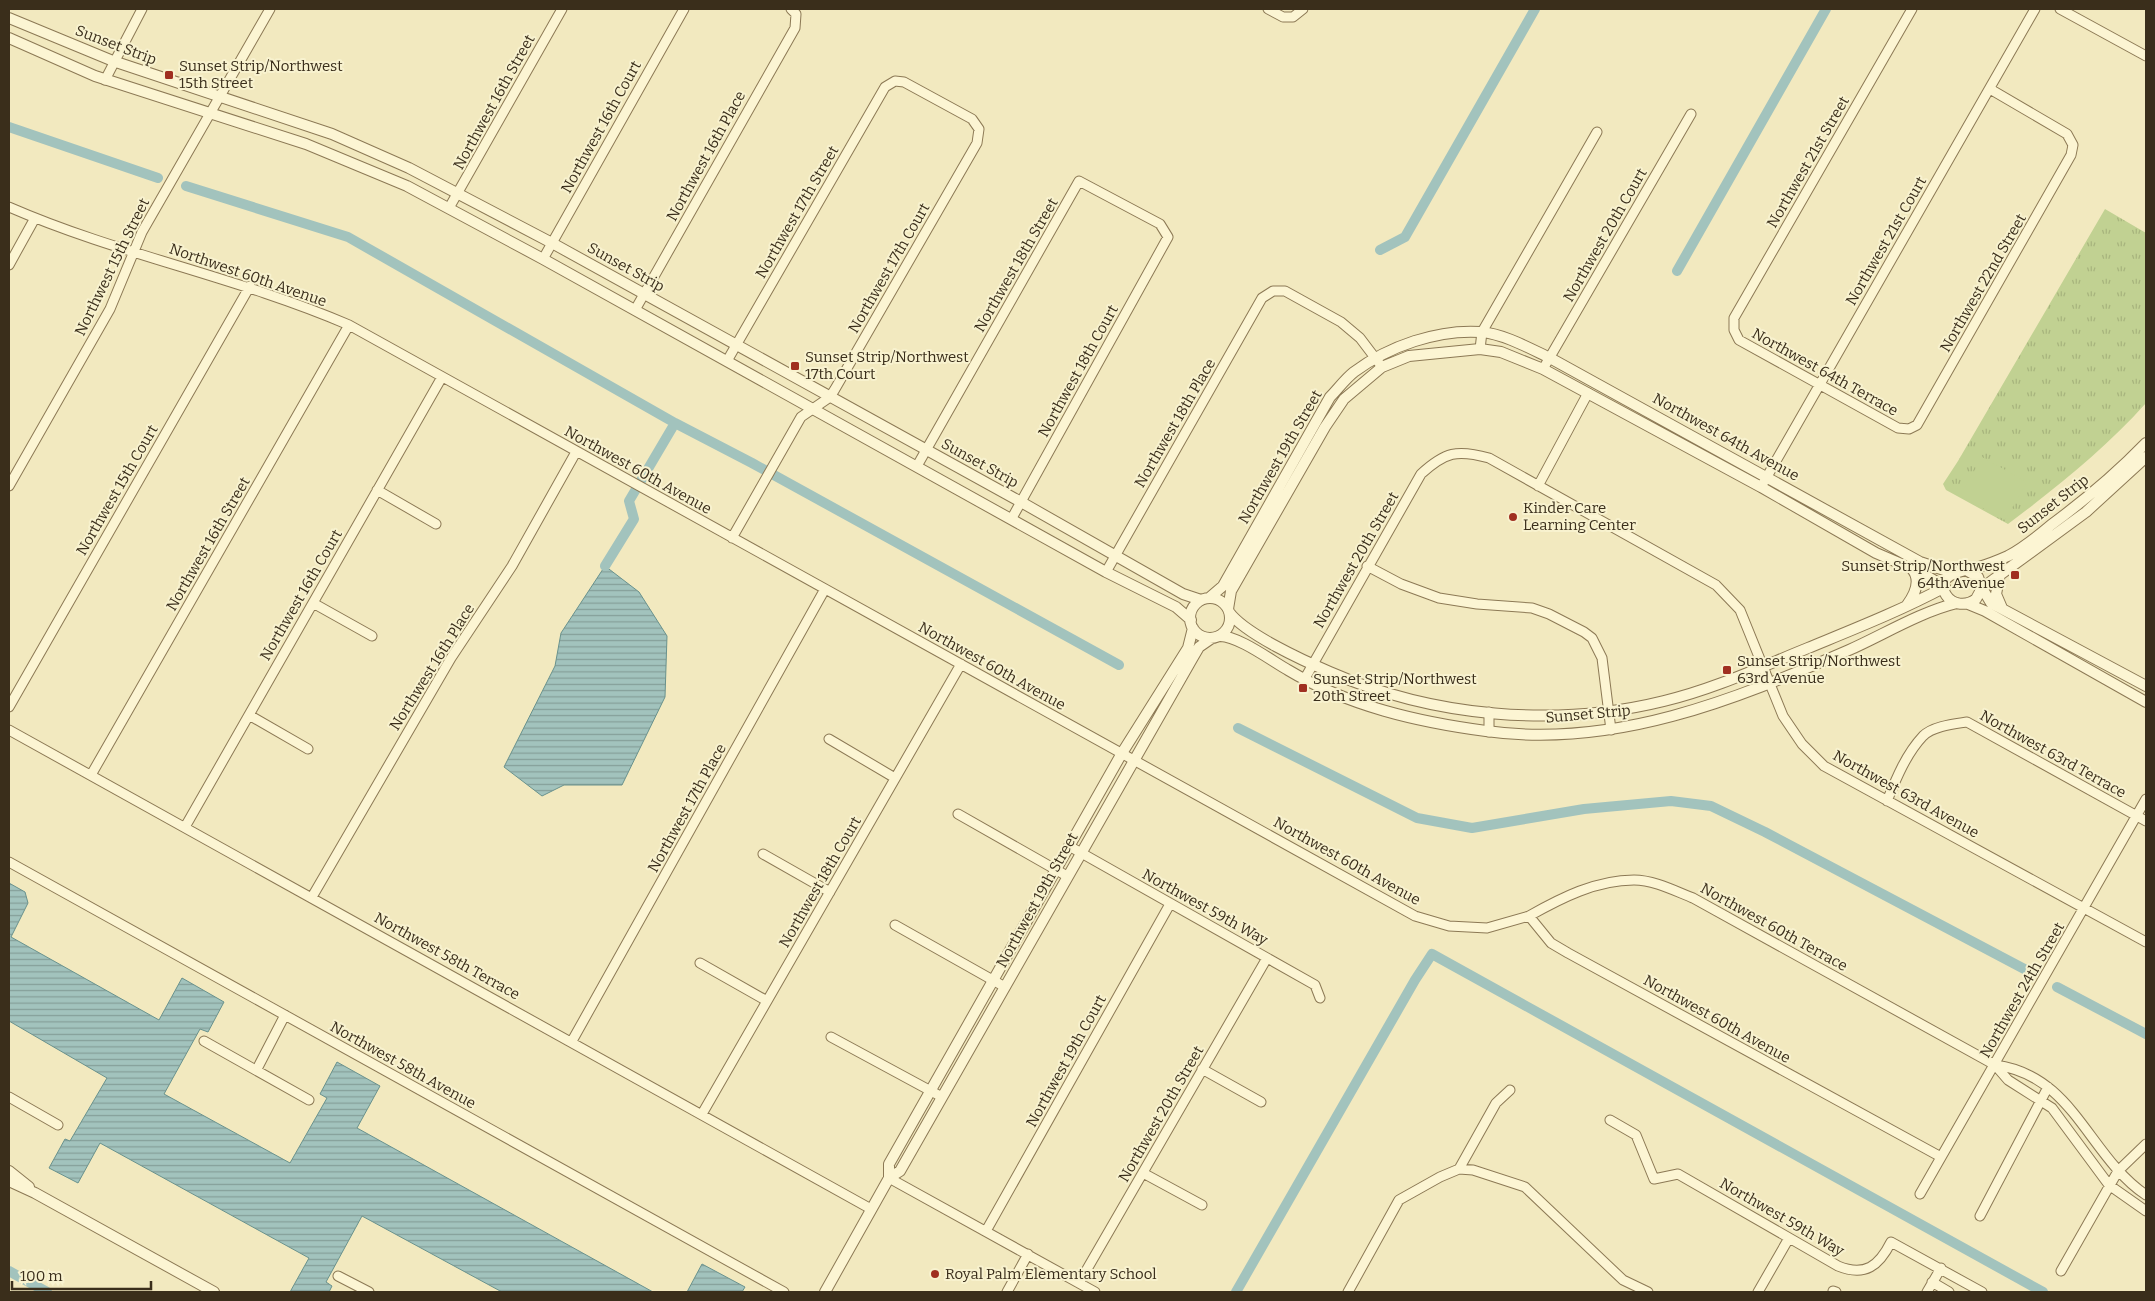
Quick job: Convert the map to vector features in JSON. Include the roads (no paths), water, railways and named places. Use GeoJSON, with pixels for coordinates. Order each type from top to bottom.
{"type":"FeatureCollection","features":[{"type":"Feature","properties":{"kind":"street"},"geometry":{"type":"LineString","coordinates":[[105,80],[142,9]]}},
{"type":"Feature","properties":{"kind":"street","name":"Northwest 15th Street"},"geometry":{"type":"LineString","coordinates":[[9,486],[110,309],[133,251],[270,9]]}},
{"type":"Feature","properties":{"kind":"street","name":"Northwest 16th Street"},"geometry":{"type":"LineString","coordinates":[[449,208],[562,9]]}},
{"type":"Feature","properties":{"kind":"street","name":"Northwest 16th Court"},"geometry":{"type":"LineString","coordinates":[[543,259],[684,9]]}},
{"type":"Feature","properties":{"kind":"street"},"geometry":{"type":"LineString","coordinates":[[1268,9],[1283,17],[1293,17],[1302,9]]}},
{"type":"Feature","properties":{"kind":"street","name":"Northwest 21st Street"},"geometry":{"type":"LineString","coordinates":[[1734,330],[1734,318],[1912,9]]}},
{"type":"Feature","properties":{"kind":"street","name":"Northwest 21st Court"},"geometry":{"type":"LineString","coordinates":[[1761,487],[2035,9]]}},
{"type":"Feature","properties":{"kind":"street"},"geometry":{"type":"LineString","coordinates":[[2060,9],[2146,56]]}},
{"type":"Feature","properties":{"kind":"street","name":"Northwest 16th Place"},"geometry":{"type":"LineString","coordinates":[[635,310],[794,28],[793,12]]}},
{"type":"Feature","properties":{"kind":"street","name":"Sunset Strip"},"geometry":{"type":"LineString","coordinates":[[9,18],[113,62],[287,118],[383,156],[458,192],[1021,502],[1183,594],[1205,599]]}},
{"type":"Feature","properties":{"kind":"street"},"geometry":{"type":"LineString","coordinates":[[9,38],[105,80],[282,136],[364,167],[449,208],[1012,518],[1106,572],[1176,607],[1203,636],[1215,637],[1228,627],[1229,610],[1222,602],[1205,599],[1193,606],[1192,624]]}},
{"type":"Feature","properties":{"kind":"street","name":"Northwest 17th Street"},"geometry":{"type":"LineString","coordinates":[[727,361],[885,88],[895,81],[904,82],[972,119],[979,129]]}},
{"type":"Feature","properties":{"kind":"street","name":"Northwest 22nd Street"},"geometry":{"type":"LineString","coordinates":[[1909,429],[1917,425],[2071,156],[2073,144],[2067,134],[1990,89]]}},
{"type":"Feature","properties":{"kind":"street","name":"Northwest 20th Court"},"geometry":{"type":"LineString","coordinates":[[1543,369],[1691,114]]}},
{"type":"Feature","properties":{"kind":"street"},"geometry":{"type":"LineString","coordinates":[[282,136],[287,118]]}},
{"type":"Feature","properties":{"kind":"street","name":"Northwest 17th Court"},"geometry":{"type":"LineString","coordinates":[[732,538],[801,417],[830,397],[977,143],[979,129]]}},
{"type":"Feature","properties":{"kind":"street"},"geometry":{"type":"LineString","coordinates":[[1480,349],[1482,332],[1597,132]]}},
{"type":"Feature","properties":{"kind":"street","name":"Northwest 18th Street"},"geometry":{"type":"LineString","coordinates":[[917,466],[1079,181],[1160,224],[1168,237]]}},
{"type":"Feature","properties":{"kind":"street","name":"Northwest 60th Avenue"},"geometry":{"type":"LineString","coordinates":[[9,207],[35,218],[133,251],[250,286],[349,325],[1415,916],[1450,926],[1487,928],[1529,916],[1551,943],[1568,953],[1941,1157]]}},
{"type":"Feature","properties":{"kind":"street"},"geometry":{"type":"LineString","coordinates":[[9,264],[35,218]]}},
{"type":"Feature","properties":{"kind":"street","name":"Northwest 18th Court"},"geometry":{"type":"LineString","coordinates":[[1012,518],[1168,237]]}},
{"type":"Feature","properties":{"kind":"street","name":"Northwest 15th Court"},"geometry":{"type":"LineString","coordinates":[[9,707],[250,286]]}},
{"type":"Feature","properties":{"kind":"street","name":"Northwest 18th Place"},"geometry":{"type":"LineString","coordinates":[[1106,572],[1262,298],[1273,291],[1285,291],[1341,322],[1360,338],[1376,358]]}},
{"type":"Feature","properties":{"kind":"street","name":"Northwest 16th Street"},"geometry":{"type":"LineString","coordinates":[[92,775],[349,325]]}},
{"type":"Feature","properties":{"kind":"street","name":"Northwest 64th Terrace"},"geometry":{"type":"LineString","coordinates":[[1734,330],[1739,340],[1818,385],[1898,428],[1909,429]]}},
{"type":"Feature","properties":{"kind":"street","name":"Northwest 64th Avenue"},"geometry":{"type":"LineString","coordinates":[[1482,332],[1520,344],[1550,358],[1920,562],[1953,572]]}},
{"type":"Feature","properties":{"kind":"street","name":"Northwest 19th Street"},"geometry":{"type":"LineString","coordinates":[[1205,599],[1223,586],[1330,397],[1353,373],[1376,358],[1422,339],[1448,334],[1482,332]]}},
{"type":"Feature","properties":{"kind":"street","name":"Northwest 64th Avenue"},"geometry":{"type":"LineString","coordinates":[[1480,349],[1501,352],[1543,369],[1761,487],[1883,556],[1911,568],[1945,587]]}},
{"type":"Feature","properties":{"kind":"street","name":"Northwest 19th Street"},"geometry":{"type":"LineString","coordinates":[[1229,610],[1231,591],[1325,427],[1344,399],[1382,367],[1409,356],[1480,349]]}},
{"type":"Feature","properties":{"kind":"street"},"geometry":{"type":"LineString","coordinates":[[1376,358],[1382,367]]}},
{"type":"Feature","properties":{"kind":"street","name":"Northwest 16th Court"},"geometry":{"type":"LineString","coordinates":[[185,826],[442,377]]}},
{"type":"Feature","properties":{"kind":"street"},"geometry":{"type":"LineString","coordinates":[[1538,486],[1588,393]]}},
{"type":"Feature","properties":{"kind":"street","name":"Sunset Strip"},"geometry":{"type":"LineString","coordinates":[[1966,570],[1996,561],[2018,550],[2074,508],[2146,443]]}},
{"type":"Feature","properties":{"kind":"street","name":"Northwest 16th Place"},"geometry":{"type":"LineString","coordinates":[[312,897],[446,666],[512,566],[576,452]]}},
{"type":"Feature","properties":{"kind":"street","name":"Northwest 63rd Avenue"},"geometry":{"type":"LineString","coordinates":[[1438,459],[1454,453],[1471,453],[1489,458],[1716,585],[1740,610],[1783,716],[1802,744],[1824,766],[2146,942]]}},
{"type":"Feature","properties":{"kind":"street","name":"Sunset Strip"},"geometry":{"type":"LineString","coordinates":[[1982,588],[2086,512],[2146,457]]}},
{"type":"Feature","properties":{"kind":"street","name":"Northwest 20th Street"},"geometry":{"type":"LineString","coordinates":[[1304,680],[1367,566],[1421,474],[1438,459]]}},
{"type":"Feature","properties":{"kind":"street"},"geometry":{"type":"LineString","coordinates":[[377,490],[436,524]]}},
{"type":"Feature","properties":{"kind":"street"},"geometry":{"type":"LineString","coordinates":[[1367,566],[1400,584],[1439,598],[1477,604],[1532,608],[1549,614],[1584,632],[1592,638],[1602,658],[1610,730]]}},
{"type":"Feature","properties":{"kind":"street"},"geometry":{"type":"LineString","coordinates":[[1905,606],[1914,595],[1917,583],[1916,574],[1911,568]]}},
{"type":"Feature","properties":{"kind":"street"},"geometry":{"type":"LineString","coordinates":[[2146,686],[1991,603],[1978,578],[1966,570],[1953,572],[1946,580],[1945,587],[1948,597],[1957,603],[1968,604],[1985,611],[2146,702]]}},
{"type":"Feature","properties":{"kind":"street"},"geometry":{"type":"LineString","coordinates":[[2000,574],[1996,594],[2002,608]]}},
{"type":"Feature","properties":{"kind":"street","name":"Sunset Strip"},"geometry":{"type":"LineString","coordinates":[[1229,610],[1246,629],[1346,679],[1407,698],[1489,712],[1558,715],[1608,712],[1664,701],[1696,692],[1762,667],[1945,587]]}},
{"type":"Feature","properties":{"kind":"street"},"geometry":{"type":"LineString","coordinates":[[1968,604],[1976,599],[1982,588]]}},
{"type":"Feature","properties":{"kind":"street","name":"Northwest 17th Place"},"geometry":{"type":"LineString","coordinates":[[572,1041],[826,589]]}},
{"type":"Feature","properties":{"kind":"street"},"geometry":{"type":"LineString","coordinates":[[313,602],[372,636]]}},
{"type":"Feature","properties":{"kind":"street","name":"Sunset Strip"},"geometry":{"type":"LineString","coordinates":[[1215,637],[1236,641],[1304,680],[1382,710],[1432,723],[1489,732],[1557,734],[1610,730],[1670,718],[1769,685],[1891,631],[1935,609],[1957,603]]}},
{"type":"Feature","properties":{"kind":"street","name":"Northwest 19th Street"},"geometry":{"type":"LineString","coordinates":[[889,1178],[889,1164],[1122,754],[1186,650],[1192,624]]}},
{"type":"Feature","properties":{"kind":"street","name":"Northwest 19th Street"},"geometry":{"type":"LineString","coordinates":[[825,1292],[889,1178],[900,1171],[1199,647],[1215,637]]}},
{"type":"Feature","properties":{"kind":"street","name":"Northwest 18th Court"},"geometry":{"type":"LineString","coordinates":[[702,1114],[961,664]]}},
{"type":"Feature","properties":{"kind":"street"},"geometry":{"type":"LineString","coordinates":[[1489,712],[1489,732]]}},
{"type":"Feature","properties":{"kind":"street"},"geometry":{"type":"LineString","coordinates":[[249,715],[308,749]]}},
{"type":"Feature","properties":{"kind":"street","name":"Northwest 63rd Terrace"},"geometry":{"type":"LineString","coordinates":[[1887,802],[1898,773],[1924,736],[1944,726],[1967,722],[2146,821]]}},
{"type":"Feature","properties":{"kind":"street","name":"Northwest 58th Terrace"},"geometry":{"type":"LineString","coordinates":[[9,730],[572,1041],[871,1209]]}},
{"type":"Feature","properties":{"kind":"street"},"geometry":{"type":"LineString","coordinates":[[829,739],[895,778]]}},
{"type":"Feature","properties":{"kind":"street","name":"Northwest 24th Street"},"geometry":{"type":"LineString","coordinates":[[1920,1194],[2085,909],[2146,799]]}},
{"type":"Feature","properties":{"kind":"street"},"geometry":{"type":"LineString","coordinates":[[958,814],[1067,876]]}},
{"type":"Feature","properties":{"kind":"street","name":"Northwest 59th Way"},"geometry":{"type":"LineString","coordinates":[[1069,846],[1314,985],[1320,998]]}},
{"type":"Feature","properties":{"kind":"street"},"geometry":{"type":"LineString","coordinates":[[763,854],[830,892]]}},
{"type":"Feature","properties":{"kind":"street","name":"Northwest 58th Avenue"},"geometry":{"type":"LineString","coordinates":[[9,862],[784,1292]]}},
{"type":"Feature","properties":{"kind":"street","name":"Northwest 60th Terrace"},"geometry":{"type":"LineString","coordinates":[[1529,916],[1564,896],[1604,883],[1635,880],[1666,887],[1693,898],[1995,1065],[2008,1080],[2052,1108],[2109,1185],[2146,1211]]}},
{"type":"Feature","properties":{"kind":"street","name":"Northwest 19th Court"},"geometry":{"type":"LineString","coordinates":[[986,1231],[1170,904]]}},
{"type":"Feature","properties":{"kind":"street"},"geometry":{"type":"LineString","coordinates":[[895,925],[1005,987]]}},
{"type":"Feature","properties":{"kind":"street","name":"Northwest 20th Street"},"geometry":{"type":"LineString","coordinates":[[1080,1283],[1266,958]]}},
{"type":"Feature","properties":{"kind":"street"},"geometry":{"type":"LineString","coordinates":[[700,963],[767,1001]]}},
{"type":"Feature","properties":{"kind":"street"},"geometry":{"type":"LineString","coordinates":[[256,1069],[285,1015]]}},
{"type":"Feature","properties":{"kind":"street"},"geometry":{"type":"LineString","coordinates":[[831,1037],[942,1097]]}},
{"type":"Feature","properties":{"kind":"street"},"geometry":{"type":"LineString","coordinates":[[204,1040],[309,1100]]}},
{"type":"Feature","properties":{"kind":"street","name":"Northwest 60th Terrace"},"geometry":{"type":"LineString","coordinates":[[1995,1065],[2014,1067],[2048,1087],[2072,1109],[2118,1171],[2146,1195]]}},
{"type":"Feature","properties":{"kind":"street"},"geometry":{"type":"LineString","coordinates":[[1202,1069],[1261,1102]]}},
{"type":"Feature","properties":{"kind":"street"},"geometry":{"type":"LineString","coordinates":[[1980,1216],[2048,1087]]}},
{"type":"Feature","properties":{"kind":"street"},"geometry":{"type":"LineString","coordinates":[[1459,1170],[1496,1103],[1510,1090]]}},
{"type":"Feature","properties":{"kind":"street"},"geometry":{"type":"LineString","coordinates":[[9,1099],[58,1125]]}},
{"type":"Feature","properties":{"kind":"street","name":"Northwest 59th Way"},"geometry":{"type":"LineString","coordinates":[[1610,1120],[1636,1136],[1654,1179],[1678,1174],[1850,1271],[1872,1266],[1884,1255],[1891,1242],[1982,1292]]}},
{"type":"Feature","properties":{"kind":"street"},"geometry":{"type":"LineString","coordinates":[[2061,1271],[2118,1171],[2146,1144]]}},
{"type":"Feature","properties":{"kind":"street"},"geometry":{"type":"LineString","coordinates":[[1348,1292],[1399,1200],[1440,1177],[1459,1170],[1473,1170],[1525,1187],[1623,1280],[1648,1292]]}},
{"type":"Feature","properties":{"kind":"street"},"geometry":{"type":"LineString","coordinates":[[9,1172],[36,1193]]}},
{"type":"Feature","properties":{"kind":"street"},"geometry":{"type":"LineString","coordinates":[[1143,1173],[1202,1205]]}},
{"type":"Feature","properties":{"kind":"street"},"geometry":{"type":"LineString","coordinates":[[889,1178],[1095,1292]]}},
{"type":"Feature","properties":{"kind":"street"},"geometry":{"type":"LineString","coordinates":[[9,1181],[36,1193],[214,1292]]}},
{"type":"Feature","properties":{"kind":"street"},"geometry":{"type":"LineString","coordinates":[[1758,1292],[1789,1238]]}},
{"type":"Feature","properties":{"kind":"street"},"geometry":{"type":"LineString","coordinates":[[1007,1292],[1028,1254]]}},
{"type":"Feature","properties":{"kind":"street"},"geometry":{"type":"LineString","coordinates":[[1926,1292],[1941,1268]]}},
{"type":"Feature","properties":{"kind":"street"},"geometry":{"type":"LineString","coordinates":[[338,1276],[369,1292]]}},
{"type":"Feature","properties":{"kind":"street"},"geometry":{"type":"LineString","coordinates":[[1932,1282],[1949,1292]]}},
{"type":"Feature","properties":{"kind":"water"},"geometry":{"type":"Polygon","coordinates":[[[605,566],[639,592],[667,636],[665,697],[622,785],[564,785],[542,796],[504,767],[555,666],[561,633],[605,566]]]}},
{"type":"Feature","properties":{"kind":"water"},"geometry":{"type":"Polygon","coordinates":[[[9,883],[25,892],[28,903],[11,937],[159,1020],[182,978],[224,1002],[208,1032],[200,1029],[164,1094],[290,1163],[327,1098],[320,1094],[337,1062],[380,1086],[357,1128],[653,1292],[502,1292],[362,1216],[326,1282],[332,1286],[329,1292],[290,1292],[309,1258],[100,1143],[78,1183],[49,1168],[65,1139],[70,1141],[107,1078],[9,1021],[9,883]]]}},
{"type":"Feature","properties":{"kind":"water"},"geometry":{"type":"Polygon","coordinates":[[[702,1264],[745,1287],[742,1292],[687,1292],[702,1264]]]}},
{"type":"Feature","properties":{"kind":"waterway"},"geometry":{"type":"LineString","coordinates":[[1380,250],[1405,237],[1535,9]]}},
{"type":"Feature","properties":{"kind":"waterway"},"geometry":{"type":"LineString","coordinates":[[1677,271],[1826,9]]}},
{"type":"Feature","properties":{"kind":"waterway"},"geometry":{"type":"LineString","coordinates":[[9,127],[158,178]]}},
{"type":"Feature","properties":{"kind":"waterway"},"geometry":{"type":"LineString","coordinates":[[186,186],[348,237],[675,423],[752,463],[1119,665]]}},
{"type":"Feature","properties":{"kind":"waterway"},"geometry":{"type":"LineString","coordinates":[[605,566],[634,519],[629,501],[675,423]]}},
{"type":"Feature","properties":{"kind":"waterway"},"geometry":{"type":"LineString","coordinates":[[1238,728],[1417,818],[1472,828],[1584,809],[1671,801],[1711,806],[1765,832],[2030,972]]}},
{"type":"Feature","properties":{"kind":"waterway"},"geometry":{"type":"LineString","coordinates":[[1236,1292],[1415,980],[1432,954],[2043,1292]]}},
{"type":"Feature","properties":{"kind":"waterway"},"geometry":{"type":"LineString","coordinates":[[2057,987],[2146,1034]]}},
{"type":"Feature","properties":{"kind":"waterway"},"geometry":{"type":"LineString","coordinates":[[9,1271],[47,1292]]}},
{"type":"Feature","properties":{"kind":"place","name":"Sunset Strip/Northwest 15th Street"},"geometry":{"type":"Point","coordinates":[169,75]}},
{"type":"Feature","properties":{"kind":"place","name":"Sunset Strip/Northwest 17th Court"},"geometry":{"type":"Point","coordinates":[795,366]}},
{"type":"Feature","properties":{"kind":"place","name":"Kinder Care Learning Center"},"geometry":{"type":"Point","coordinates":[1513,517]}},
{"type":"Feature","properties":{"kind":"place","name":"Sunset Strip/Northwest 64th Avenue"},"geometry":{"type":"Point","coordinates":[2015,575]}},
{"type":"Feature","properties":{"kind":"place","name":"Sunset Strip/Northwest 63rd Avenue"},"geometry":{"type":"Point","coordinates":[1727,670]}},
{"type":"Feature","properties":{"kind":"place","name":"Sunset Strip/Northwest 20th Street"},"geometry":{"type":"Point","coordinates":[1303,688]}},
{"type":"Feature","properties":{"kind":"place","name":"Royal Palm Elementary School"},"geometry":{"type":"Point","coordinates":[935,1274]}}]}
